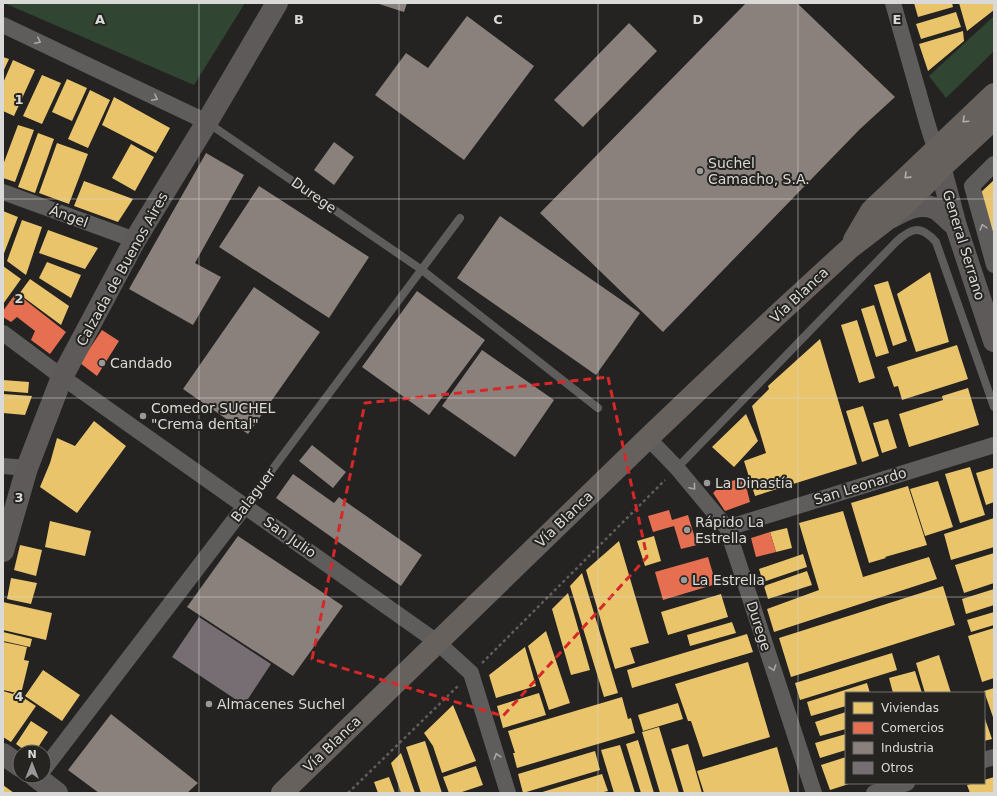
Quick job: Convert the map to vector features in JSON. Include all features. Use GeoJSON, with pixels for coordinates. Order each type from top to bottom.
{"type":"FeatureCollection","features":[{"type":"Feature","properties":{"kind":"main road","name":"Vía Blanca"},"geometry":{"type":"LineString","coordinates":[[282,793],[648,438],[850,248],[912,198],[938,158],[994,94]]}},
{"type":"Feature","properties":{"kind":"main road","name":"Vía Blanca"},"geometry":{"type":"LineString","coordinates":[[850,248],[871,211],[938,158],[991,124]]}},
{"type":"Feature","properties":{"kind":"street","name":"Calzada de Buenos Aires"},"geometry":{"type":"LineString","coordinates":[[3,551],[27,468],[62,377],[136,240],[277,3]]}},
{"type":"Feature","properties":{"kind":"street"},"geometry":{"type":"LineString","coordinates":[[894,3],[938,158]]}},
{"type":"Feature","properties":{"kind":"street","name":"Durege"},"geometry":{"type":"LineString","coordinates":[[3,24],[207,122]]}},
{"type":"Feature","properties":{"kind":"street","name":"General Serrano"},"geometry":{"type":"LineString","coordinates":[[938,158],[956,226],[994,342]]}},
{"type":"Feature","properties":{"kind":"street"},"geometry":{"type":"LineString","coordinates":[[994,164],[972,186],[994,265]]}},
{"type":"Feature","properties":{"kind":"street","name":"Ángel"},"geometry":{"type":"LineString","coordinates":[[3,192],[136,240]]}},
{"type":"Feature","properties":{"kind":"street"},"geometry":{"type":"LineString","coordinates":[[889,218],[910,207],[924,206],[934,208],[956,226]]}},
{"type":"Feature","properties":{"kind":"street","name":"San Julio"},"geometry":{"type":"LineString","coordinates":[[3,333],[62,377],[437,642],[471,673]]}},
{"type":"Feature","properties":{"kind":"street","name":"Durege"},"geometry":{"type":"LineString","coordinates":[[648,438],[677,468],[727,528],[814,793]]}},
{"type":"Feature","properties":{"kind":"street","name":"San Leonardo"},"geometry":{"type":"LineString","coordinates":[[727,528],[994,445]]}},
{"type":"Feature","properties":{"kind":"street"},"geometry":{"type":"LineString","coordinates":[[3,466],[27,468]]}},
{"type":"Feature","properties":{"kind":"street","name":"Balaguer"},"geometry":{"type":"LineString","coordinates":[[52,751],[245,506]]}},
{"type":"Feature","properties":{"kind":"street"},"geometry":{"type":"LineString","coordinates":[[471,673],[508,793]]}},
{"type":"Feature","properties":{"kind":"street"},"geometry":{"type":"LineString","coordinates":[[3,754],[12,759]]}},
{"type":"Feature","properties":{"kind":"street"},"geometry":{"type":"LineString","coordinates":[[47,784],[57,793]]}},
{"type":"Feature","properties":{"kind":"street"},"geometry":{"type":"LineString","coordinates":[[874,793],[904,784]]}},
{"type":"Feature","properties":{"kind":"lane","name":"Durege"},"geometry":{"type":"LineString","coordinates":[[207,122],[244,146],[422,270],[598,408]]}},
{"type":"Feature","properties":{"kind":"lane","name":"Balaguer"},"geometry":{"type":"LineString","coordinates":[[245,506],[460,218]]}},
{"type":"Feature","properties":{"kind":"lane"},"geometry":{"type":"LineString","coordinates":[[677,468],[896,242],[906,232],[916,229],[928,233],[936,242],[994,407]]}},
{"type":"Feature","properties":{"kind":"path"},"geometry":{"type":"LineString","coordinates":[[348,793],[677,468]]}},
{"type":"Feature","properties":{"kind":"highlighted area"},"geometry":{"type":"Polygon","coordinates":[[[608,377],[647,557],[503,716],[312,659],[365,403],[608,377]]]}},
{"type":"Feature","properties":{"kind":"green space"},"geometry":{"type":"Polygon","coordinates":[[[4,3],[245,3],[194,85],[4,3]]]}},
{"type":"Feature","properties":{"kind":"green space"},"geometry":{"type":"Polygon","coordinates":[[[994,16],[994,51],[946,98],[929,76],[994,16]]]}},
{"type":"Feature","properties":{"kind":"building: Viviendas"},"geometry":{"type":"Polygon","coordinates":[[[914,3],[952,3],[953,7],[918,17],[914,3]]]}},
{"type":"Feature","properties":{"kind":"building: Viviendas"},"geometry":{"type":"Polygon","coordinates":[[[959,3],[994,3],[994,10],[967,31],[959,3]]]}},
{"type":"Feature","properties":{"kind":"building: Viviendas"},"geometry":{"type":"Polygon","coordinates":[[[956,12],[961,27],[921,39],[916,24],[956,12]]]}},
{"type":"Feature","properties":{"kind":"building: Viviendas"},"geometry":{"type":"Polygon","coordinates":[[[963,31],[964,41],[928,71],[919,44],[963,31]]]}},
{"type":"Feature","properties":{"kind":"building: Viviendas"},"geometry":{"type":"Polygon","coordinates":[[[3,57],[9,59],[3,72],[3,57]]]}},
{"type":"Feature","properties":{"kind":"building: Viviendas"},"geometry":{"type":"Polygon","coordinates":[[[13,60],[35,70],[14,116],[3,111],[3,83],[13,60]]]}},
{"type":"Feature","properties":{"kind":"building: Viviendas"},"geometry":{"type":"Polygon","coordinates":[[[42,75],[61,83],[42,124],[23,116],[42,75]]]}},
{"type":"Feature","properties":{"kind":"building: Viviendas"},"geometry":{"type":"Polygon","coordinates":[[[67,79],[87,88],[72,121],[52,112],[67,79]]]}},
{"type":"Feature","properties":{"kind":"building: Viviendas"},"geometry":{"type":"Polygon","coordinates":[[[90,90],[110,100],[88,148],[68,139],[90,90]]]}},
{"type":"Feature","properties":{"kind":"building: Viviendas"},"geometry":{"type":"Polygon","coordinates":[[[114,97],[170,128],[156,153],[102,125],[114,97]]]}},
{"type":"Feature","properties":{"kind":"building: Viviendas"},"geometry":{"type":"Polygon","coordinates":[[[18,125],[34,130],[15,182],[3,178],[3,165],[18,125]]]}},
{"type":"Feature","properties":{"kind":"building: Viviendas"},"geometry":{"type":"Polygon","coordinates":[[[38,133],[54,139],[35,193],[18,187],[38,133]]]}},
{"type":"Feature","properties":{"kind":"building: Viviendas"},"geometry":{"type":"Polygon","coordinates":[[[57,143],[88,154],[69,204],[39,193],[57,143]]]}},
{"type":"Feature","properties":{"kind":"building: Viviendas"},"geometry":{"type":"Polygon","coordinates":[[[131,144],[154,157],[135,191],[112,178],[131,144]]]}},
{"type":"Feature","properties":{"kind":"building: Viviendas"},"geometry":{"type":"Polygon","coordinates":[[[994,180],[994,243],[979,194],[994,180]]]}},
{"type":"Feature","properties":{"kind":"building: Viviendas"},"geometry":{"type":"Polygon","coordinates":[[[84,181],[133,199],[118,222],[74,206],[84,181]]]}},
{"type":"Feature","properties":{"kind":"building: Viviendas"},"geometry":{"type":"Polygon","coordinates":[[[3,211],[18,217],[3,256],[3,211]]]}},
{"type":"Feature","properties":{"kind":"building: Viviendas"},"geometry":{"type":"Polygon","coordinates":[[[22,220],[42,227],[26,275],[7,261],[22,220]]]}},
{"type":"Feature","properties":{"kind":"building: Viviendas"},"geometry":{"type":"Polygon","coordinates":[[[48,230],[98,248],[85,269],[39,253],[48,230]]]}},
{"type":"Feature","properties":{"kind":"building: Viviendas"},"geometry":{"type":"Polygon","coordinates":[[[47,262],[81,275],[71,298],[39,278],[47,262]]]}},
{"type":"Feature","properties":{"kind":"building: Viviendas"},"geometry":{"type":"Polygon","coordinates":[[[3,266],[21,279],[3,304],[3,266]]]}},
{"type":"Feature","properties":{"kind":"building: Viviendas"},"geometry":{"type":"Polygon","coordinates":[[[930,272],[949,342],[916,352],[897,294],[930,272]]]}},
{"type":"Feature","properties":{"kind":"building: Viviendas"},"geometry":{"type":"Polygon","coordinates":[[[30,279],[69,306],[61,325],[19,294],[30,279]]]}},
{"type":"Feature","properties":{"kind":"building: Viviendas"},"geometry":{"type":"Polygon","coordinates":[[[888,281],[907,341],[893,346],[874,285],[888,281]]]}},
{"type":"Feature","properties":{"kind":"building: Viviendas"},"geometry":{"type":"Polygon","coordinates":[[[874,305],[889,353],[876,357],[861,309],[874,305]]]}},
{"type":"Feature","properties":{"kind":"building: Viviendas"},"geometry":{"type":"Polygon","coordinates":[[[857,320],[875,378],[859,383],[841,325],[857,320]]]}},
{"type":"Feature","properties":{"kind":"building: Viviendas"},"geometry":{"type":"Polygon","coordinates":[[[820,339],[857,464],[755,496],[744,461],[766,453],[752,406],[769,389],[768,386],[820,339]]]}},
{"type":"Feature","properties":{"kind":"building: Viviendas"},"geometry":{"type":"Polygon","coordinates":[[[957,345],[968,379],[902,400],[898,386],[894,387],[887,367],[957,345]]]}},
{"type":"Feature","properties":{"kind":"building: Viviendas"},"geometry":{"type":"Polygon","coordinates":[[[3,380],[29,382],[28,393],[3,391],[3,380]]]}},
{"type":"Feature","properties":{"kind":"building: Viviendas"},"geometry":{"type":"Polygon","coordinates":[[[968,388],[979,425],[909,447],[899,414],[943,400],[942,396],[968,388]]]}},
{"type":"Feature","properties":{"kind":"building: Viviendas"},"geometry":{"type":"Polygon","coordinates":[[[3,394],[32,396],[25,415],[3,413],[3,394]]]}},
{"type":"Feature","properties":{"kind":"building: Viviendas"},"geometry":{"type":"Polygon","coordinates":[[[863,406],[879,456],[862,462],[846,411],[863,406]]]}},
{"type":"Feature","properties":{"kind":"building: Viviendas"},"geometry":{"type":"Polygon","coordinates":[[[746,414],[758,441],[734,467],[712,447],[746,414]]]}},
{"type":"Feature","properties":{"kind":"building: Viviendas"},"geometry":{"type":"Polygon","coordinates":[[[888,419],[897,448],[882,453],[873,423],[888,419]]]}},
{"type":"Feature","properties":{"kind":"building: Viviendas"},"geometry":{"type":"Polygon","coordinates":[[[94,421],[126,446],[77,513],[40,487],[50,463],[57,438],[75,446],[94,421]]]}},
{"type":"Feature","properties":{"kind":"building: Viviendas"},"geometry":{"type":"Polygon","coordinates":[[[970,467],[985,515],[960,523],[945,474],[970,467]]]}},
{"type":"Feature","properties":{"kind":"building: Viviendas"},"geometry":{"type":"Polygon","coordinates":[[[993,468],[994,502],[986,505],[976,473],[993,468]]]}},
{"type":"Feature","properties":{"kind":"building: Viviendas"},"geometry":{"type":"Polygon","coordinates":[[[938,481],[953,527],[925,536],[910,489],[938,481]]]}},
{"type":"Feature","properties":{"kind":"building: Viviendas"},"geometry":{"type":"Polygon","coordinates":[[[908,486],[927,545],[869,563],[851,503],[908,486]]]}},
{"type":"Feature","properties":{"kind":"building: Viviendas"},"geometry":{"type":"Polygon","coordinates":[[[843,511],[863,577],[929,557],[937,579],[774,632],[767,609],[819,590],[799,523],[843,511]]]}},
{"type":"Feature","properties":{"kind":"building: Viviendas"},"geometry":{"type":"Polygon","coordinates":[[[994,518],[994,547],[951,560],[944,534],[994,518]]]}},
{"type":"Feature","properties":{"kind":"building: Viviendas"},"geometry":{"type":"Polygon","coordinates":[[[50,521],[91,531],[85,556],[45,547],[50,521]]]}},
{"type":"Feature","properties":{"kind":"building: Viviendas"},"geometry":{"type":"Polygon","coordinates":[[[787,528],[792,548],[776,552],[770,532],[787,528]]]}},
{"type":"Feature","properties":{"kind":"building: Viviendas"},"geometry":{"type":"Polygon","coordinates":[[[654,536],[661,561],[645,566],[637,541],[654,536]]]}},
{"type":"Feature","properties":{"kind":"building: Viviendas"},"geometry":{"type":"Polygon","coordinates":[[[619,541],[649,643],[630,648],[635,663],[615,669],[586,570],[619,541]]]}},
{"type":"Feature","properties":{"kind":"building: Viviendas"},"geometry":{"type":"Polygon","coordinates":[[[20,545],[42,550],[36,576],[14,570],[20,545]]]}},
{"type":"Feature","properties":{"kind":"building: Viviendas"},"geometry":{"type":"Polygon","coordinates":[[[994,553],[994,583],[964,593],[955,565],[994,553]]]}},
{"type":"Feature","properties":{"kind":"building: Viviendas"},"geometry":{"type":"Polygon","coordinates":[[[803,554],[807,567],[763,582],[759,569],[803,554]]]}},
{"type":"Feature","properties":{"kind":"building: Viviendas"},"geometry":{"type":"Polygon","coordinates":[[[807,571],[812,585],[768,599],[764,586],[807,571]]]}},
{"type":"Feature","properties":{"kind":"building: Viviendas"},"geometry":{"type":"Polygon","coordinates":[[[582,573],[618,693],[604,697],[570,586],[582,573]]]}},
{"type":"Feature","properties":{"kind":"building: Viviendas"},"geometry":{"type":"Polygon","coordinates":[[[11,578],[37,583],[31,604],[7,599],[11,578]]]}},
{"type":"Feature","properties":{"kind":"building: Viviendas"},"geometry":{"type":"Polygon","coordinates":[[[943,586],[955,625],[791,677],[779,638],[943,586]]]}},
{"type":"Feature","properties":{"kind":"building: Viviendas"},"geometry":{"type":"Polygon","coordinates":[[[994,589],[994,605],[966,614],[962,599],[994,589]]]}},
{"type":"Feature","properties":{"kind":"building: Viviendas"},"geometry":{"type":"Polygon","coordinates":[[[568,593],[590,670],[571,675],[552,609],[568,593]]]}},
{"type":"Feature","properties":{"kind":"building: Viviendas"},"geometry":{"type":"Polygon","coordinates":[[[721,594],[728,617],[668,635],[661,612],[721,594]]]}},
{"type":"Feature","properties":{"kind":"building: Viviendas"},"geometry":{"type":"Polygon","coordinates":[[[3,602],[52,613],[46,640],[3,630],[3,602]]]}},
{"type":"Feature","properties":{"kind":"building: Viviendas"},"geometry":{"type":"Polygon","coordinates":[[[994,612],[994,625],[971,632],[967,620],[994,612]]]}},
{"type":"Feature","properties":{"kind":"building: Viviendas"},"geometry":{"type":"Polygon","coordinates":[[[732,622],[736,633],[690,646],[687,635],[732,622]]]}},
{"type":"Feature","properties":{"kind":"building: Viviendas"},"geometry":{"type":"Polygon","coordinates":[[[994,628],[994,678],[982,682],[968,636],[994,628]]]}},
{"type":"Feature","properties":{"kind":"building: Viviendas"},"geometry":{"type":"Polygon","coordinates":[[[546,631],[570,703],[549,710],[528,646],[546,631]]]}},
{"type":"Feature","properties":{"kind":"building: Viviendas"},"geometry":{"type":"Polygon","coordinates":[[[3,632],[32,639],[30,647],[3,641],[3,632]]]}},
{"type":"Feature","properties":{"kind":"building: Viviendas"},"geometry":{"type":"Polygon","coordinates":[[[747,634],[753,652],[632,688],[627,670],[747,634]]]}},
{"type":"Feature","properties":{"kind":"building: Viviendas"},"geometry":{"type":"Polygon","coordinates":[[[3,642],[27,647],[24,660],[29,661],[21,694],[3,690],[3,642]]]}},
{"type":"Feature","properties":{"kind":"building: Viviendas"},"geometry":{"type":"Polygon","coordinates":[[[525,647],[536,686],[496,698],[489,675],[525,647]]]}},
{"type":"Feature","properties":{"kind":"building: Viviendas"},"geometry":{"type":"Polygon","coordinates":[[[892,653],[897,670],[800,700],[795,683],[892,653]]]}},
{"type":"Feature","properties":{"kind":"building: Viviendas"},"geometry":{"type":"Polygon","coordinates":[[[939,655],[951,692],[925,692],[916,663],[939,655]]]}},
{"type":"Feature","properties":{"kind":"building: Viviendas"},"geometry":{"type":"Polygon","coordinates":[[[748,662],[770,737],[703,757],[691,721],[688,721],[675,684],[748,662]]]}},
{"type":"Feature","properties":{"kind":"building: Viviendas"},"geometry":{"type":"Polygon","coordinates":[[[43,670],[80,695],[62,721],[25,696],[43,670]]]}},
{"type":"Feature","properties":{"kind":"building: Viviendas"},"geometry":{"type":"Polygon","coordinates":[[[915,671],[922,692],[893,692],[889,678],[915,671]]]}},
{"type":"Feature","properties":{"kind":"building: Viviendas"},"geometry":{"type":"Polygon","coordinates":[[[867,683],[870,692],[845,692],[845,706],[811,716],[807,702],[867,683]]]}},
{"type":"Feature","properties":{"kind":"building: Viviendas"},"geometry":{"type":"Polygon","coordinates":[[[994,688],[994,720],[985,692],[984,691],[994,688]]]}},
{"type":"Feature","properties":{"kind":"building: Viviendas"},"geometry":{"type":"Polygon","coordinates":[[[3,691],[13,694],[15,692],[36,706],[11,742],[3,737],[3,691]]]}},
{"type":"Feature","properties":{"kind":"building: Viviendas"},"geometry":{"type":"Polygon","coordinates":[[[539,693],[546,715],[503,728],[497,706],[539,693]]]}},
{"type":"Feature","properties":{"kind":"building: Viviendas"},"geometry":{"type":"Polygon","coordinates":[[[622,697],[628,719],[631,718],[635,733],[517,768],[513,753],[515,753],[508,731],[622,697]]]}},
{"type":"Feature","properties":{"kind":"building: Viviendas"},"geometry":{"type":"Polygon","coordinates":[[[678,703],[683,719],[643,731],[638,715],[678,703]]]}},
{"type":"Feature","properties":{"kind":"building: Viviendas"},"geometry":{"type":"Polygon","coordinates":[[[453,705],[476,761],[442,773],[433,746],[424,733],[453,705]]]}},
{"type":"Feature","properties":{"kind":"building: Viviendas"},"geometry":{"type":"Polygon","coordinates":[[[845,712],[845,729],[820,736],[815,722],[845,712]]]}},
{"type":"Feature","properties":{"kind":"building: Viviendas"},"geometry":{"type":"Polygon","coordinates":[[[985,719],[992,739],[985,741],[985,719]]]}},
{"type":"Feature","properties":{"kind":"building: Viviendas"},"geometry":{"type":"Polygon","coordinates":[[[31,721],[48,732],[40,744],[16,744],[31,721]]]}},
{"type":"Feature","properties":{"kind":"building: Viviendas"},"geometry":{"type":"Polygon","coordinates":[[[659,727],[679,793],[660,793],[642,732],[659,727]]]}},
{"type":"Feature","properties":{"kind":"building: Viviendas"},"geometry":{"type":"Polygon","coordinates":[[[845,734],[845,750],[820,758],[815,743],[845,734]]]}},
{"type":"Feature","properties":{"kind":"building: Viviendas"},"geometry":{"type":"Polygon","coordinates":[[[638,740],[654,793],[641,793],[626,744],[638,740]]]}},
{"type":"Feature","properties":{"kind":"building: Viviendas"},"geometry":{"type":"Polygon","coordinates":[[[425,741],[442,793],[421,793],[406,747],[425,741]]]}},
{"type":"Feature","properties":{"kind":"building: Viviendas"},"geometry":{"type":"Polygon","coordinates":[[[688,744],[702,793],[684,793],[671,749],[688,744]]]}},
{"type":"Feature","properties":{"kind":"building: Viviendas"},"geometry":{"type":"Polygon","coordinates":[[[620,745],[635,793],[614,793],[601,750],[620,745]]]}},
{"type":"Feature","properties":{"kind":"building: Viviendas"},"geometry":{"type":"Polygon","coordinates":[[[777,747],[790,793],[704,793],[697,771],[777,747]]]}},
{"type":"Feature","properties":{"kind":"building: Viviendas"},"geometry":{"type":"Polygon","coordinates":[[[595,751],[600,770],[523,793],[518,774],[595,751]]]}},
{"type":"Feature","properties":{"kind":"building: Viviendas"},"geometry":{"type":"Polygon","coordinates":[[[401,753],[415,793],[401,793],[391,763],[401,753]]]}},
{"type":"Feature","properties":{"kind":"building: Viviendas"},"geometry":{"type":"Polygon","coordinates":[[[845,757],[845,784],[849,784],[830,790],[821,765],[845,757]]]}},
{"type":"Feature","properties":{"kind":"building: Viviendas"},"geometry":{"type":"Polygon","coordinates":[[[476,766],[483,785],[459,793],[449,793],[443,777],[476,766]]]}},
{"type":"Feature","properties":{"kind":"building: Viviendas"},"geometry":{"type":"Polygon","coordinates":[[[602,774],[608,791],[600,793],[539,793],[602,774]]]}},
{"type":"Feature","properties":{"kind":"building: Viviendas"},"geometry":{"type":"Polygon","coordinates":[[[389,777],[395,793],[378,793],[374,782],[389,777]]]}},
{"type":"Feature","properties":{"kind":"building: Viviendas"},"geometry":{"type":"Polygon","coordinates":[[[994,777],[994,793],[970,793],[967,785],[985,784],[985,780],[994,777]]]}},
{"type":"Feature","properties":{"kind":"building: Viviendas"},"geometry":{"type":"Polygon","coordinates":[[[3,785],[14,793],[3,793],[3,785]]]}},
{"type":"Feature","properties":{"kind":"building: Comercios"},"geometry":{"type":"Polygon","coordinates":[[[16,293],[66,332],[50,354],[31,340],[35,331],[17,317],[11,322],[3,317],[3,311],[16,293]]]}},
{"type":"Feature","properties":{"kind":"building: Comercios"},"geometry":{"type":"Polygon","coordinates":[[[102,330],[119,341],[97,376],[80,363],[102,330]]]}},
{"type":"Feature","properties":{"kind":"building: Comercios"},"geometry":{"type":"Polygon","coordinates":[[[744,478],[750,502],[725,511],[713,493],[723,483],[744,478]]]}},
{"type":"Feature","properties":{"kind":"building: Comercios"},"geometry":{"type":"Polygon","coordinates":[[[669,510],[672,520],[688,515],[697,545],[681,549],[674,526],[653,532],[648,516],[669,510]]]}},
{"type":"Feature","properties":{"kind":"building: Comercios"},"geometry":{"type":"Polygon","coordinates":[[[770,532],[776,552],[756,557],[751,538],[770,532]]]}},
{"type":"Feature","properties":{"kind":"building: Comercios"},"geometry":{"type":"Polygon","coordinates":[[[708,557],[716,584],[663,600],[655,572],[708,557]]]}},
{"type":"Feature","properties":{"kind":"building: Industria"},"geometry":{"type":"Polygon","coordinates":[[[376,3],[407,3],[404,12],[376,3]]]}},
{"type":"Feature","properties":{"kind":"building: Industria","name":"Suchel Camacho, S.A."},"geometry":{"type":"Polygon","coordinates":[[[746,3],[797,3],[895,97],[860,129],[663,332],[540,213],[746,3]]]}},
{"type":"Feature","properties":{"kind":"building: Industria"},"geometry":{"type":"Polygon","coordinates":[[[467,16],[534,66],[464,160],[375,95],[406,53],[428,68],[467,16]]]}},
{"type":"Feature","properties":{"kind":"building: Industria"},"geometry":{"type":"Polygon","coordinates":[[[629,23],[657,51],[583,127],[554,100],[629,23]]]}},
{"type":"Feature","properties":{"kind":"building: Industria"},"geometry":{"type":"Polygon","coordinates":[[[334,142],[354,157],[334,185],[314,170],[334,142]]]}},
{"type":"Feature","properties":{"kind":"building: Industria"},"geometry":{"type":"Polygon","coordinates":[[[206,153],[244,175],[195,263],[221,277],[193,325],[129,289],[206,153]]]}},
{"type":"Feature","properties":{"kind":"building: Industria"},"geometry":{"type":"Polygon","coordinates":[[[259,186],[369,257],[329,318],[219,247],[259,186]]]}},
{"type":"Feature","properties":{"kind":"building: Industria"},"geometry":{"type":"Polygon","coordinates":[[[500,216],[640,313],[596,375],[457,278],[500,216]]]}},
{"type":"Feature","properties":{"kind":"building: Industria"},"geometry":{"type":"Polygon","coordinates":[[[254,287],[320,332],[248,434],[183,389],[254,287]]]}},
{"type":"Feature","properties":{"kind":"building: Industria"},"geometry":{"type":"Polygon","coordinates":[[[417,291],[485,340],[429,415],[362,367],[417,291]]]}},
{"type":"Feature","properties":{"kind":"building: Industria"},"geometry":{"type":"Polygon","coordinates":[[[482,350],[554,400],[515,457],[442,406],[482,350]]]}},
{"type":"Feature","properties":{"kind":"building: Industria"},"geometry":{"type":"Polygon","coordinates":[[[312,445],[346,472],[333,488],[299,461],[312,445]]]}},
{"type":"Feature","properties":{"kind":"building: Industria"},"geometry":{"type":"Polygon","coordinates":[[[293,474],[334,503],[339,497],[422,555],[401,586],[276,498],[293,474]]]}},
{"type":"Feature","properties":{"kind":"building: Industria"},"geometry":{"type":"Polygon","coordinates":[[[238,536],[343,606],[293,676],[187,607],[238,536]]]}},
{"type":"Feature","properties":{"kind":"building: Industria"},"geometry":{"type":"Polygon","coordinates":[[[111,714],[198,783],[187,793],[99,793],[68,770],[111,714]]]}},
{"type":"Feature","properties":{"kind":"building: Otros"},"geometry":{"type":"Polygon","coordinates":[[[199,617],[271,664],[244,705],[172,657],[199,617]]]}},
{"type":"Feature","properties":{"kind":"place","name":"Suchel Camacho, S.A."},"geometry":{"type":"Point","coordinates":[700,171]}},
{"type":"Feature","properties":{"kind":"place","name":"Candado"},"geometry":{"type":"Point","coordinates":[102,363]}},
{"type":"Feature","properties":{"kind":"place","name":"Comedor SUCHEL \"Crema dental\""},"geometry":{"type":"Point","coordinates":[143,416]}},
{"type":"Feature","properties":{"kind":"place","name":"La Dinastía"},"geometry":{"type":"Point","coordinates":[707,483]}},
{"type":"Feature","properties":{"kind":"place","name":"Rápido La Estrella"},"geometry":{"type":"Point","coordinates":[687,530]}},
{"type":"Feature","properties":{"kind":"place","name":"La Estrella"},"geometry":{"type":"Point","coordinates":[684,580]}},
{"type":"Feature","properties":{"kind":"place","name":"Almacenes Suchel"},"geometry":{"type":"Point","coordinates":[209,704]}}]}
